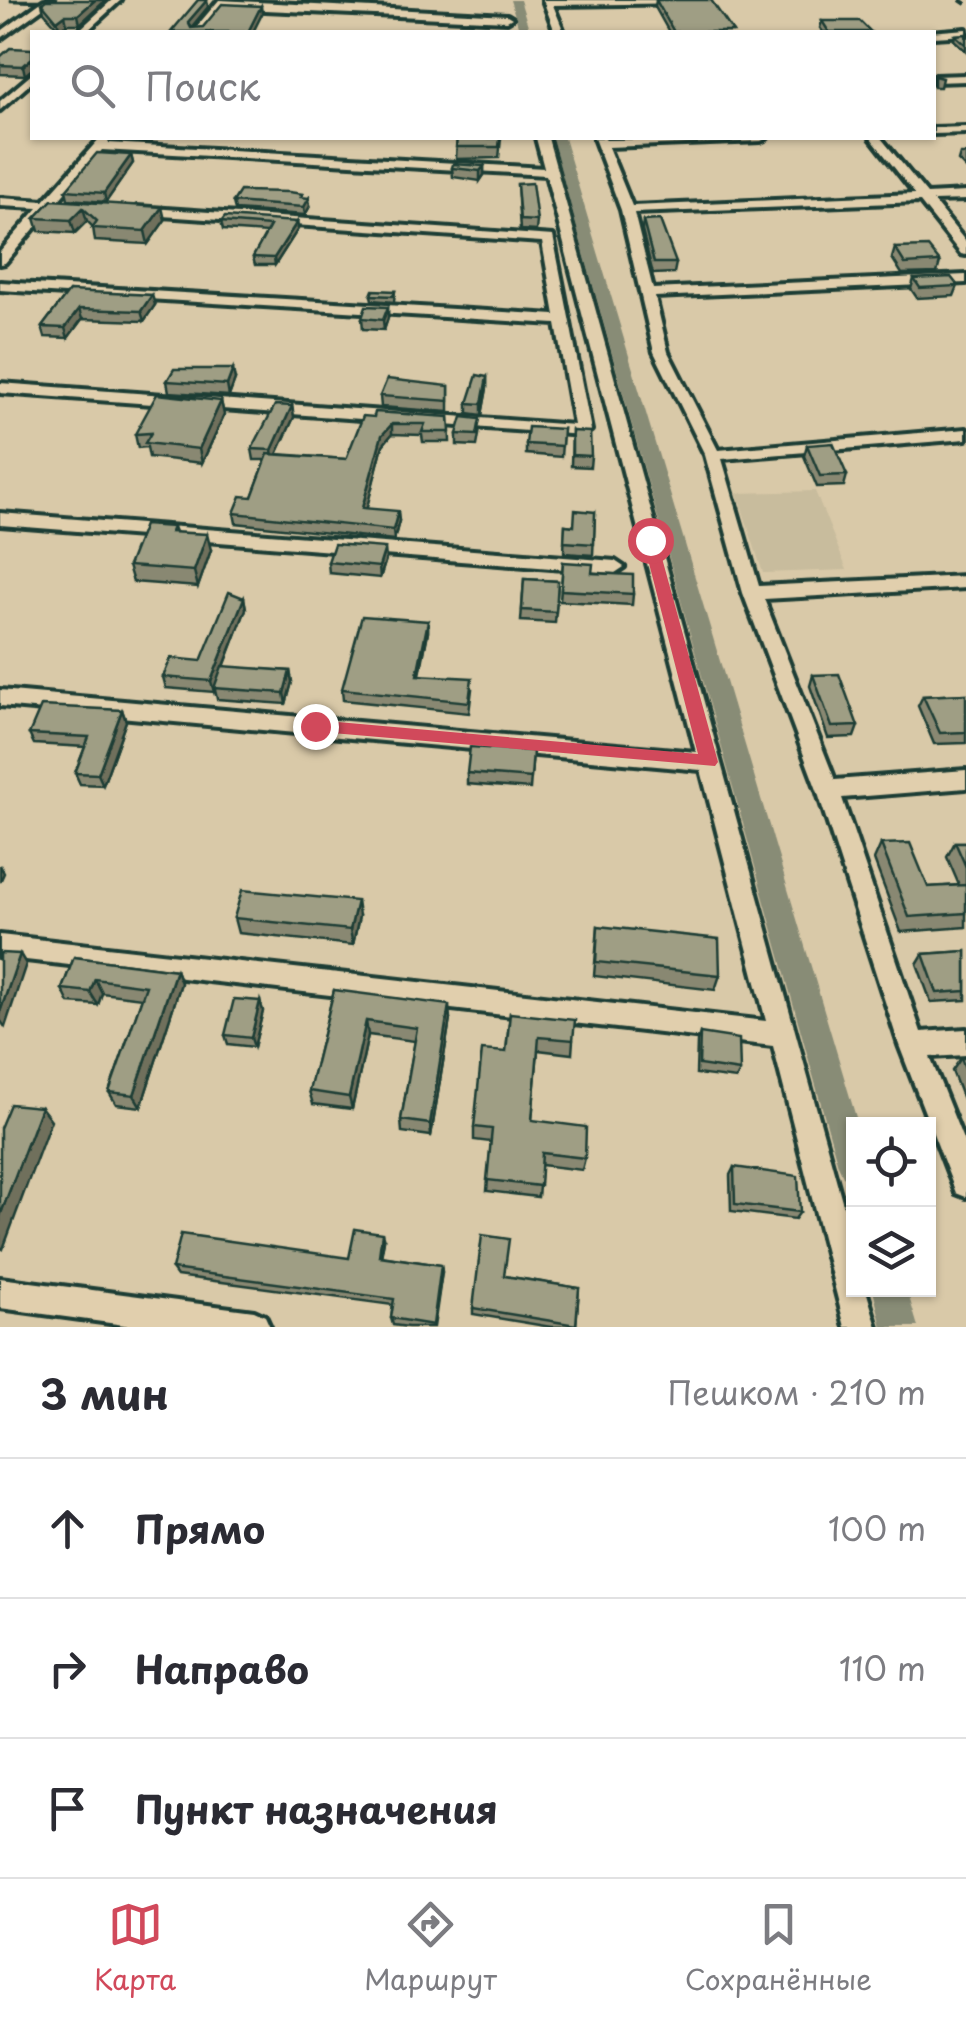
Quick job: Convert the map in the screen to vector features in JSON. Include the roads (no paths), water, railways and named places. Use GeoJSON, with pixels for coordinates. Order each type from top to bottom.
{"type":"FeatureCollection","features":[{"type":"Feature","properties":{"kind":"street"},"geometry":{"type":"LineString","coordinates":[[0,36],[50,0]]}},
{"type":"Feature","properties":{"kind":"street"},"geometry":{"type":"LineString","coordinates":[[83,30],[116,0]]}},
{"type":"Feature","properties":{"kind":"street"},"geometry":{"type":"LineString","coordinates":[[502,0],[511,30]]}},
{"type":"Feature","properties":{"kind":"street"},"geometry":{"type":"LineString","coordinates":[[559,30],[547,1],[695,0]]}},
{"type":"Feature","properties":{"kind":"street"},"geometry":{"type":"LineString","coordinates":[[198,30],[222,3],[507,18]]}},
{"type":"Feature","properties":{"kind":"street"},"geometry":{"type":"LineString","coordinates":[[936,34],[966,32]]}},
{"type":"Feature","properties":{"kind":"street"},"geometry":{"type":"LineString","coordinates":[[936,79],[966,78]]}},
{"type":"Feature","properties":{"kind":"street"},"geometry":{"type":"LineString","coordinates":[[0,108],[30,80]]}},
{"type":"Feature","properties":{"kind":"street"},"geometry":{"type":"LineString","coordinates":[[936,131],[966,130]]}},
{"type":"Feature","properties":{"kind":"street"},"geometry":{"type":"LineString","coordinates":[[543,140],[861,1327]]}},
{"type":"Feature","properties":{"kind":"street"},"geometry":{"type":"LineString","coordinates":[[654,140],[600,141],[627,210],[661,352],[713,455],[752,593],[828,790],[912,1045],[966,1183]]}},
{"type":"Feature","properties":{"kind":"street"},"geometry":{"type":"LineString","coordinates":[[878,140],[966,251]]}},
{"type":"Feature","properties":{"kind":"street"},"geometry":{"type":"LineString","coordinates":[[0,260],[102,142],[551,172]]}},
{"type":"Feature","properties":{"kind":"street"},"geometry":{"type":"LineString","coordinates":[[627,210],[966,196]]}},
{"type":"Feature","properties":{"kind":"street"},"geometry":{"type":"LineString","coordinates":[[0,202],[86,208]]}},
{"type":"Feature","properties":{"kind":"street"},"geometry":{"type":"LineString","coordinates":[[0,388],[583,430],[548,240],[125,210]]}},
{"type":"Feature","properties":{"kind":"street"},"geometry":{"type":"LineString","coordinates":[[649,292],[966,278]]}},
{"type":"Feature","properties":{"kind":"street"},"geometry":{"type":"LineString","coordinates":[[0,286],[562,320]]}},
{"type":"Feature","properties":{"kind":"street"},"geometry":{"type":"LineString","coordinates":[[713,455],[966,434]]}},
{"type":"Feature","properties":{"kind":"street"},"geometry":{"type":"LineString","coordinates":[[0,519],[615,567]]}},
{"type":"Feature","properties":{"kind":"street"},"geometry":{"type":"LineString","coordinates":[[752,593],[966,582]]}},
{"type":"Feature","properties":{"kind":"street"},"geometry":{"type":"LineString","coordinates":[[0,698],[709,762]]}},
{"type":"Feature","properties":{"kind":"street"},"geometry":{"type":"LineString","coordinates":[[828,790],[966,779]]}},
{"type":"Feature","properties":{"kind":"street"},"geometry":{"type":"LineString","coordinates":[[0,946],[783,1035]]}},
{"type":"Feature","properties":{"kind":"street"},"geometry":{"type":"LineString","coordinates":[[912,1045],[966,1042]]}},
{"type":"Feature","properties":{"kind":"street"},"geometry":{"type":"LineString","coordinates":[[0,1293],[254,1327]]}},
{"type":"Feature","properties":{"kind":"waterway"},"geometry":{"type":"LineString","coordinates":[[515,0],[524,30]]}},
{"type":"Feature","properties":{"kind":"waterway"},"geometry":{"type":"LineString","coordinates":[[559,140],[846,1137]]}},
{"type":"Feature","properties":{"kind":"waterway"},"geometry":{"type":"LineString","coordinates":[[892,1297],[900,1327]]}},
{"type":"Feature","properties":{"kind":"railway"},"geometry":{"type":"LineString","coordinates":[[960,0],[966,4]]}}]}
